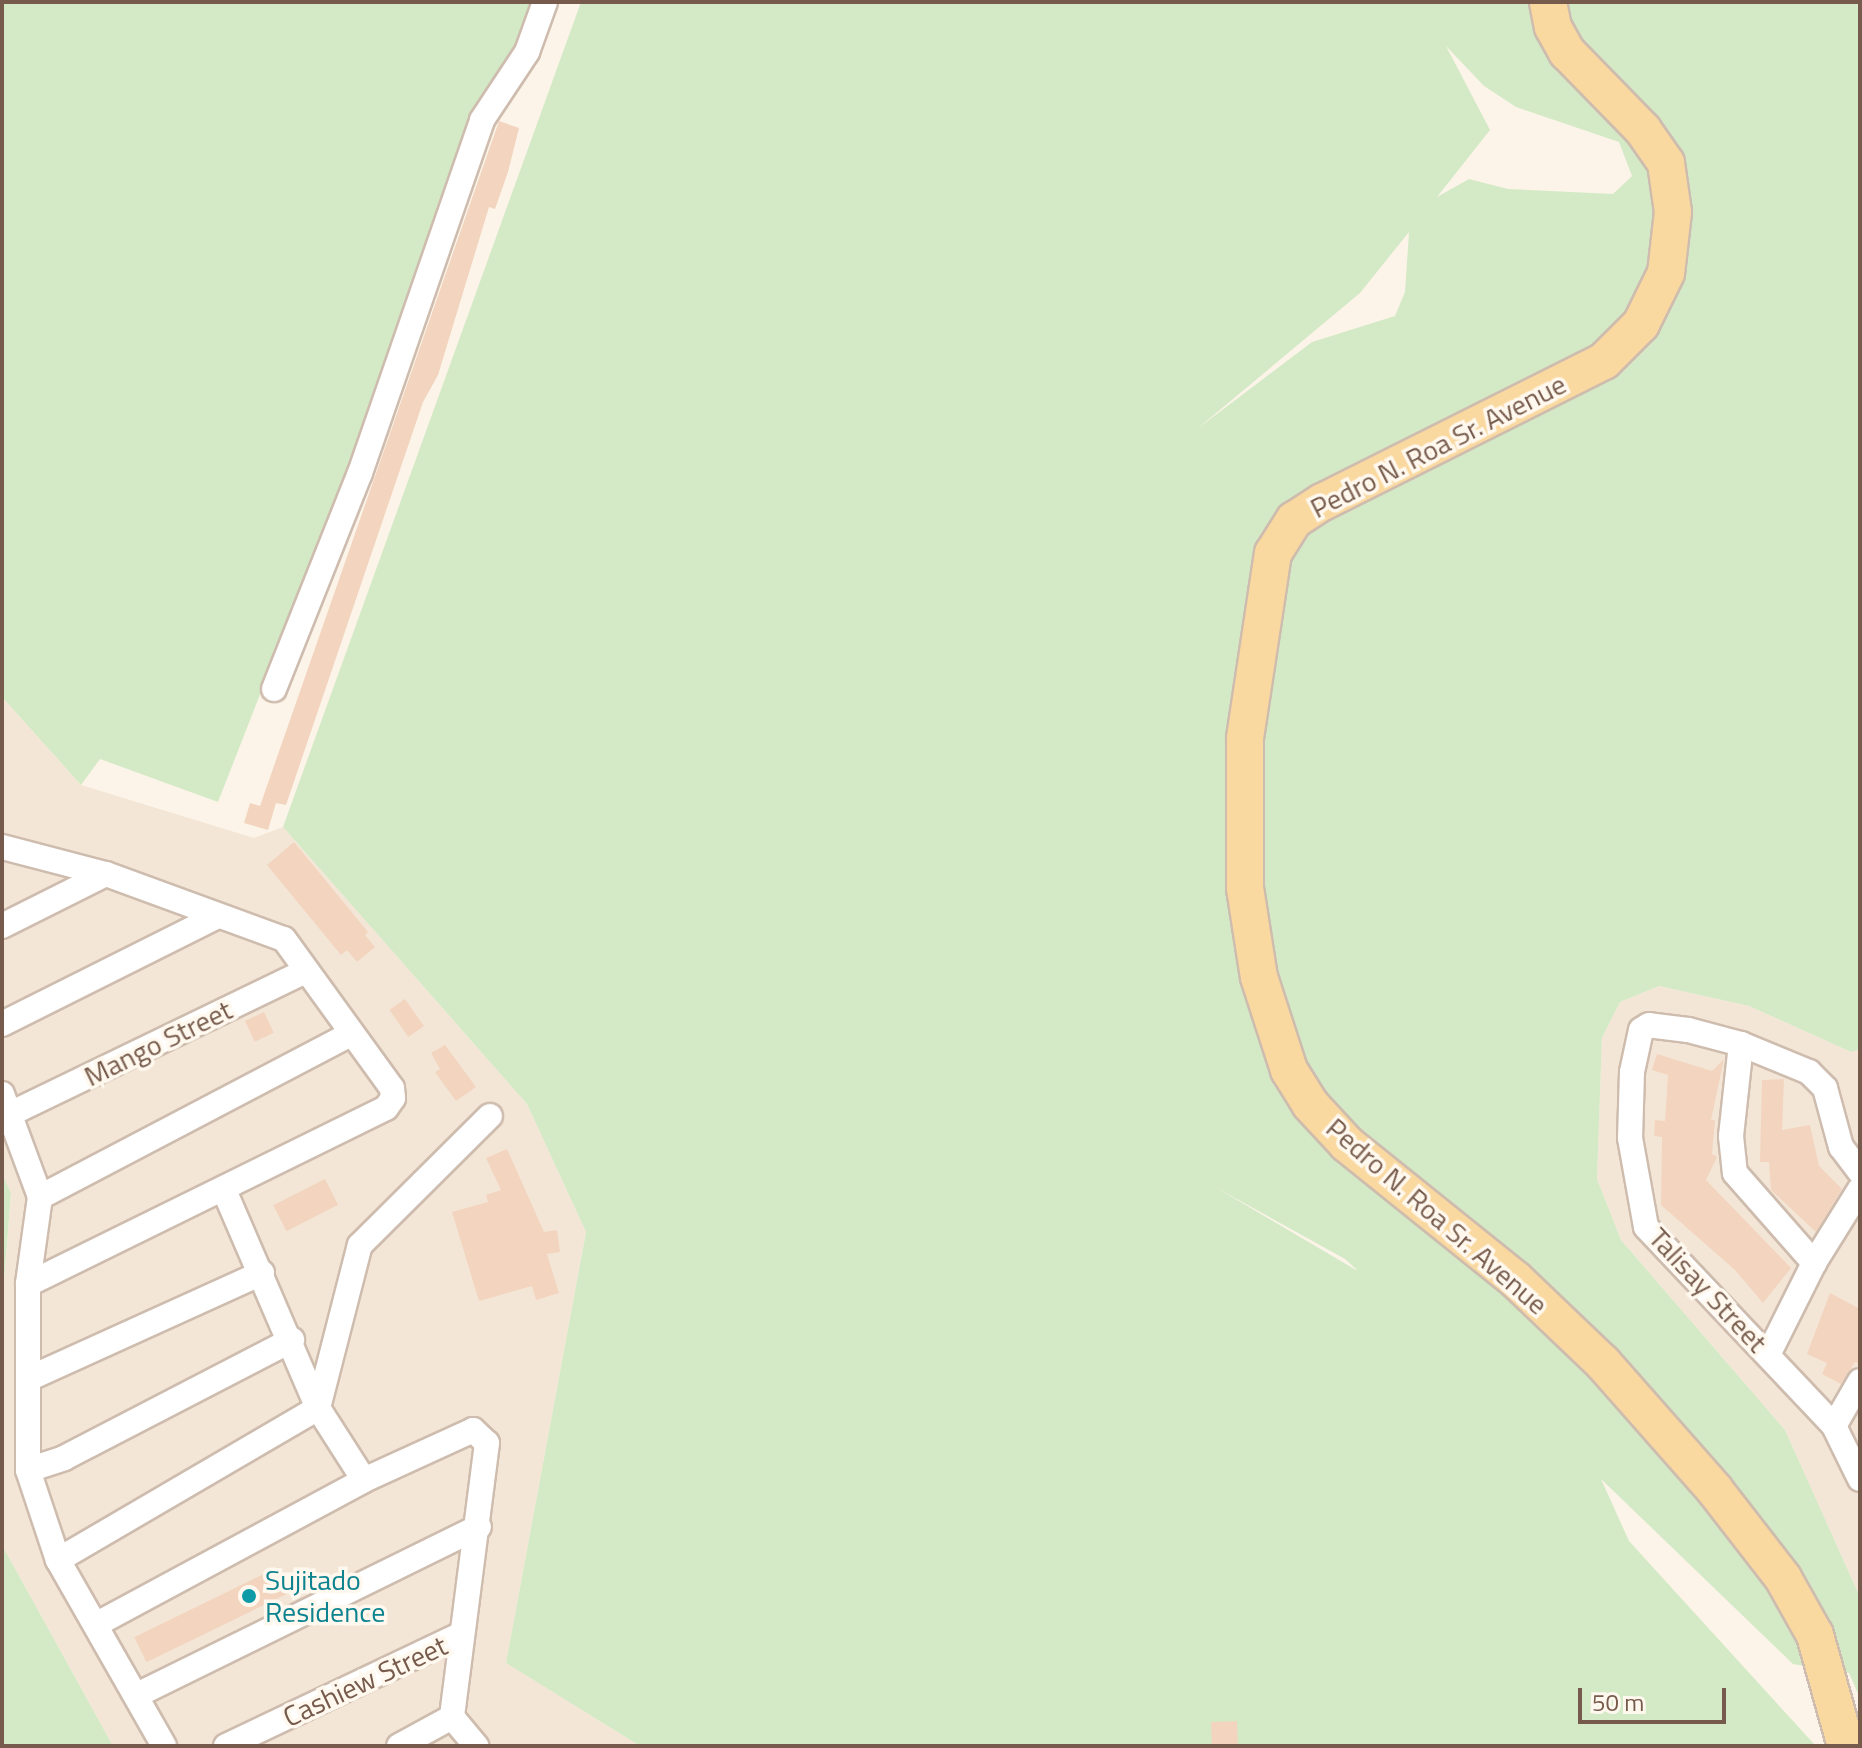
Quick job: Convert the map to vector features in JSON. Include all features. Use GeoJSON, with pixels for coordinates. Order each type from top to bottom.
{"type":"FeatureCollection","features":[{"type":"Feature","properties":{"kind":"main road","name":"Pedro N. Roa Sr. Avenue"},"geometry":{"type":"LineString","coordinates":[[1548,2],[1567,52],[1643,130],[1666,163],[1673,212],[1666,273],[1641,324],[1604,361],[1322,502],[1294,520],[1273,553],[1245,739],[1245,888],[1259,977],[1289,1070],[1310,1104],[1347,1144],[1516,1280],[1603,1363],[1714,1489],[1783,1578],[1815,1635],[1846,1746]]}},
{"type":"Feature","properties":{"kind":"street"},"geometry":{"type":"LineString","coordinates":[[274,689],[360,473],[482,120],[527,52],[545,2]]}},
{"type":"Feature","properties":{"kind":"street"},"geometry":{"type":"LineString","coordinates":[[2,847],[106,874],[216,917],[284,939],[392,1088],[393,1098],[386,1108],[28,1284]]}},
{"type":"Feature","properties":{"kind":"street"},"geometry":{"type":"LineString","coordinates":[[2,926],[106,874]]}},
{"type":"Feature","properties":{"kind":"street"},"geometry":{"type":"LineString","coordinates":[[2,1024],[216,917]]}},
{"type":"Feature","properties":{"kind":"street","name":"Mango Street"},"geometry":{"type":"LineString","coordinates":[[6,1104],[306,971]]}},
{"type":"Feature","properties":{"kind":"street","name":"Talisay Street"},"geometry":{"type":"LineString","coordinates":[[1860,1172],[1841,1147],[1825,1088],[1785,1060],[1741,1044],[1668,1025],[1641,1030],[1632,1072],[1630,1138],[1646,1227],[1834,1426],[1860,1479]]}},
{"type":"Feature","properties":{"kind":"street"},"geometry":{"type":"LineString","coordinates":[[40,1197],[351,1034]]}},
{"type":"Feature","properties":{"kind":"street"},"geometry":{"type":"LineString","coordinates":[[1741,1044],[1731,1136],[1735,1173],[1814,1263]]}},
{"type":"Feature","properties":{"kind":"street"},"geometry":{"type":"LineString","coordinates":[[6,1104],[40,1197],[28,1284],[28,1470],[58,1560],[164,1746]]}},
{"type":"Feature","properties":{"kind":"street"},"geometry":{"type":"LineString","coordinates":[[58,1560],[318,1408],[360,1245],[490,1116]]}},
{"type":"Feature","properties":{"kind":"street"},"geometry":{"type":"LineString","coordinates":[[1768,1355],[1814,1263],[1860,1189]]}},
{"type":"Feature","properties":{"kind":"street"},"geometry":{"type":"LineString","coordinates":[[224,1190],[292,1340],[318,1408],[364,1480]]}},
{"type":"Feature","properties":{"kind":"street"},"geometry":{"type":"LineString","coordinates":[[28,1379],[262,1273]]}},
{"type":"Feature","properties":{"kind":"street"},"geometry":{"type":"LineString","coordinates":[[28,1470],[64,1458],[292,1340]]}},
{"type":"Feature","properties":{"kind":"street"},"geometry":{"type":"LineString","coordinates":[[1834,1426],[1860,1381]]}},
{"type":"Feature","properties":{"kind":"street"},"geometry":{"type":"LineString","coordinates":[[97,1624],[364,1480],[473,1430],[487,1443],[479,1527],[460,1635],[452,1717],[476,1746]]}},
{"type":"Feature","properties":{"kind":"street"},"geometry":{"type":"LineString","coordinates":[[137,1695],[479,1527]]}},
{"type":"Feature","properties":{"kind":"street","name":"Cashiew Street"},"geometry":{"type":"LineString","coordinates":[[226,1746],[460,1635]]}},
{"type":"Feature","properties":{"kind":"street"},"geometry":{"type":"LineString","coordinates":[[399,1746],[452,1717]]}},
{"type":"Feature","properties":{"kind":"shaded area"},"geometry":{"type":"Polygon","coordinates":[[[2,697],[81,785],[254,838],[283,827],[527,1104],[586,1232],[506,1663],[640,1746],[113,1746],[2,1545],[2,1307],[11,1194],[2,1174],[2,697]]]}},
{"type":"Feature","properties":{"kind":"shaded area"},"geometry":{"type":"Polygon","coordinates":[[[1659,986],[1749,1006],[1851,1052],[1860,1049],[1860,1597],[1785,1430],[1621,1240],[1597,1179],[1602,1038],[1620,1002],[1659,986]]]}},
{"type":"Feature","properties":{"kind":"green space"},"geometry":{"type":"Polygon","coordinates":[[[2,2],[541,2],[491,103],[218,802],[100,759],[81,785],[2,697],[2,2]]]}},
{"type":"Feature","properties":{"kind":"green space"},"geometry":{"type":"Polygon","coordinates":[[[581,2],[1860,2],[1860,1049],[1851,1052],[1749,1006],[1659,986],[1620,1002],[1602,1038],[1597,1179],[1621,1240],[1785,1430],[1860,1597],[1860,1698],[1849,1673],[1793,1664],[1601,1479],[1629,1541],[1814,1744],[640,1746],[506,1663],[586,1232],[527,1104],[283,827],[581,2]],[[1446,46],[1490,130],[1437,197],[1469,179],[1508,189],[1613,194],[1632,176],[1619,142],[1516,107],[1484,86],[1446,46]],[[1409,232],[1360,293],[1197,429],[1312,342],[1395,316],[1405,292],[1409,232]],[[1217,1188],[1357,1270],[1345,1259],[1217,1188]]]}},
{"type":"Feature","properties":{"kind":"green space"},"geometry":{"type":"Polygon","coordinates":[[[2,1174],[11,1193],[2,1307],[2,1174]]]}},
{"type":"Feature","properties":{"kind":"green space"},"geometry":{"type":"Polygon","coordinates":[[[2,1545],[113,1746],[2,1746],[2,1545]]]}},
{"type":"Feature","properties":{"kind":"building"},"geometry":{"type":"Polygon","coordinates":[[[499,121],[519,128],[508,172],[495,209],[489,207],[438,375],[423,402],[286,805],[276,803],[268,830],[244,823],[250,803],[260,806],[499,121]]]}},
{"type":"Feature","properties":{"kind":"building"},"geometry":{"type":"Polygon","coordinates":[[[294,842],[368,932],[365,935],[375,947],[357,962],[347,950],[341,955],[267,865],[294,842]]]}},
{"type":"Feature","properties":{"kind":"building"},"geometry":{"type":"Polygon","coordinates":[[[405,999],[424,1026],[408,1037],[389,1010],[405,999]]]}},
{"type":"Feature","properties":{"kind":"building"},"geometry":{"type":"Polygon","coordinates":[[[264,1012],[274,1033],[255,1042],[245,1021],[264,1012]]]}},
{"type":"Feature","properties":{"kind":"building"},"geometry":{"type":"Polygon","coordinates":[[[445,1045],[476,1087],[456,1101],[435,1072],[440,1069],[431,1053],[445,1045]]]}},
{"type":"Feature","properties":{"kind":"building"},"geometry":{"type":"Polygon","coordinates":[[[1657,1054],[1712,1071],[1724,1059],[1711,1120],[1715,1120],[1712,1154],[1717,1157],[1706,1180],[1791,1268],[1763,1303],[1735,1270],[1661,1205],[1662,1137],[1654,1136],[1655,1120],[1665,1121],[1668,1075],[1652,1070],[1657,1054]]]}},
{"type":"Feature","properties":{"kind":"building"},"geometry":{"type":"Polygon","coordinates":[[[1784,1079],[1782,1130],[1810,1125],[1819,1166],[1842,1189],[1816,1232],[1771,1190],[1769,1162],[1760,1162],[1762,1080],[1784,1079]]]}},
{"type":"Feature","properties":{"kind":"building"},"geometry":{"type":"Polygon","coordinates":[[[507,1149],[544,1232],[557,1230],[560,1252],[547,1254],[559,1293],[536,1300],[532,1286],[479,1301],[452,1212],[488,1202],[486,1195],[501,1190],[486,1158],[507,1149]]]}},
{"type":"Feature","properties":{"kind":"building"},"geometry":{"type":"Polygon","coordinates":[[[325,1179],[338,1205],[286,1231],[273,1205],[325,1179]]]}},
{"type":"Feature","properties":{"kind":"building"},"geometry":{"type":"Polygon","coordinates":[[[1830,1293],[1860,1309],[1860,1364],[1855,1362],[1841,1384],[1822,1374],[1827,1363],[1807,1354],[1830,1293]]]}},
{"type":"Feature","properties":{"kind":"building"},"geometry":{"type":"Polygon","coordinates":[[[278,1567],[290,1592],[146,1662],[134,1637],[278,1567]]]}},
{"type":"Feature","properties":{"kind":"building"},"geometry":{"type":"Polygon","coordinates":[[[1237,1721],[1238,1746],[1212,1746],[1211,1722],[1237,1721]]]}},
{"type":"Feature","properties":{"kind":"place","name":"Sujitado Residence"},"geometry":{"type":"Point","coordinates":[249,1596]}}]}
